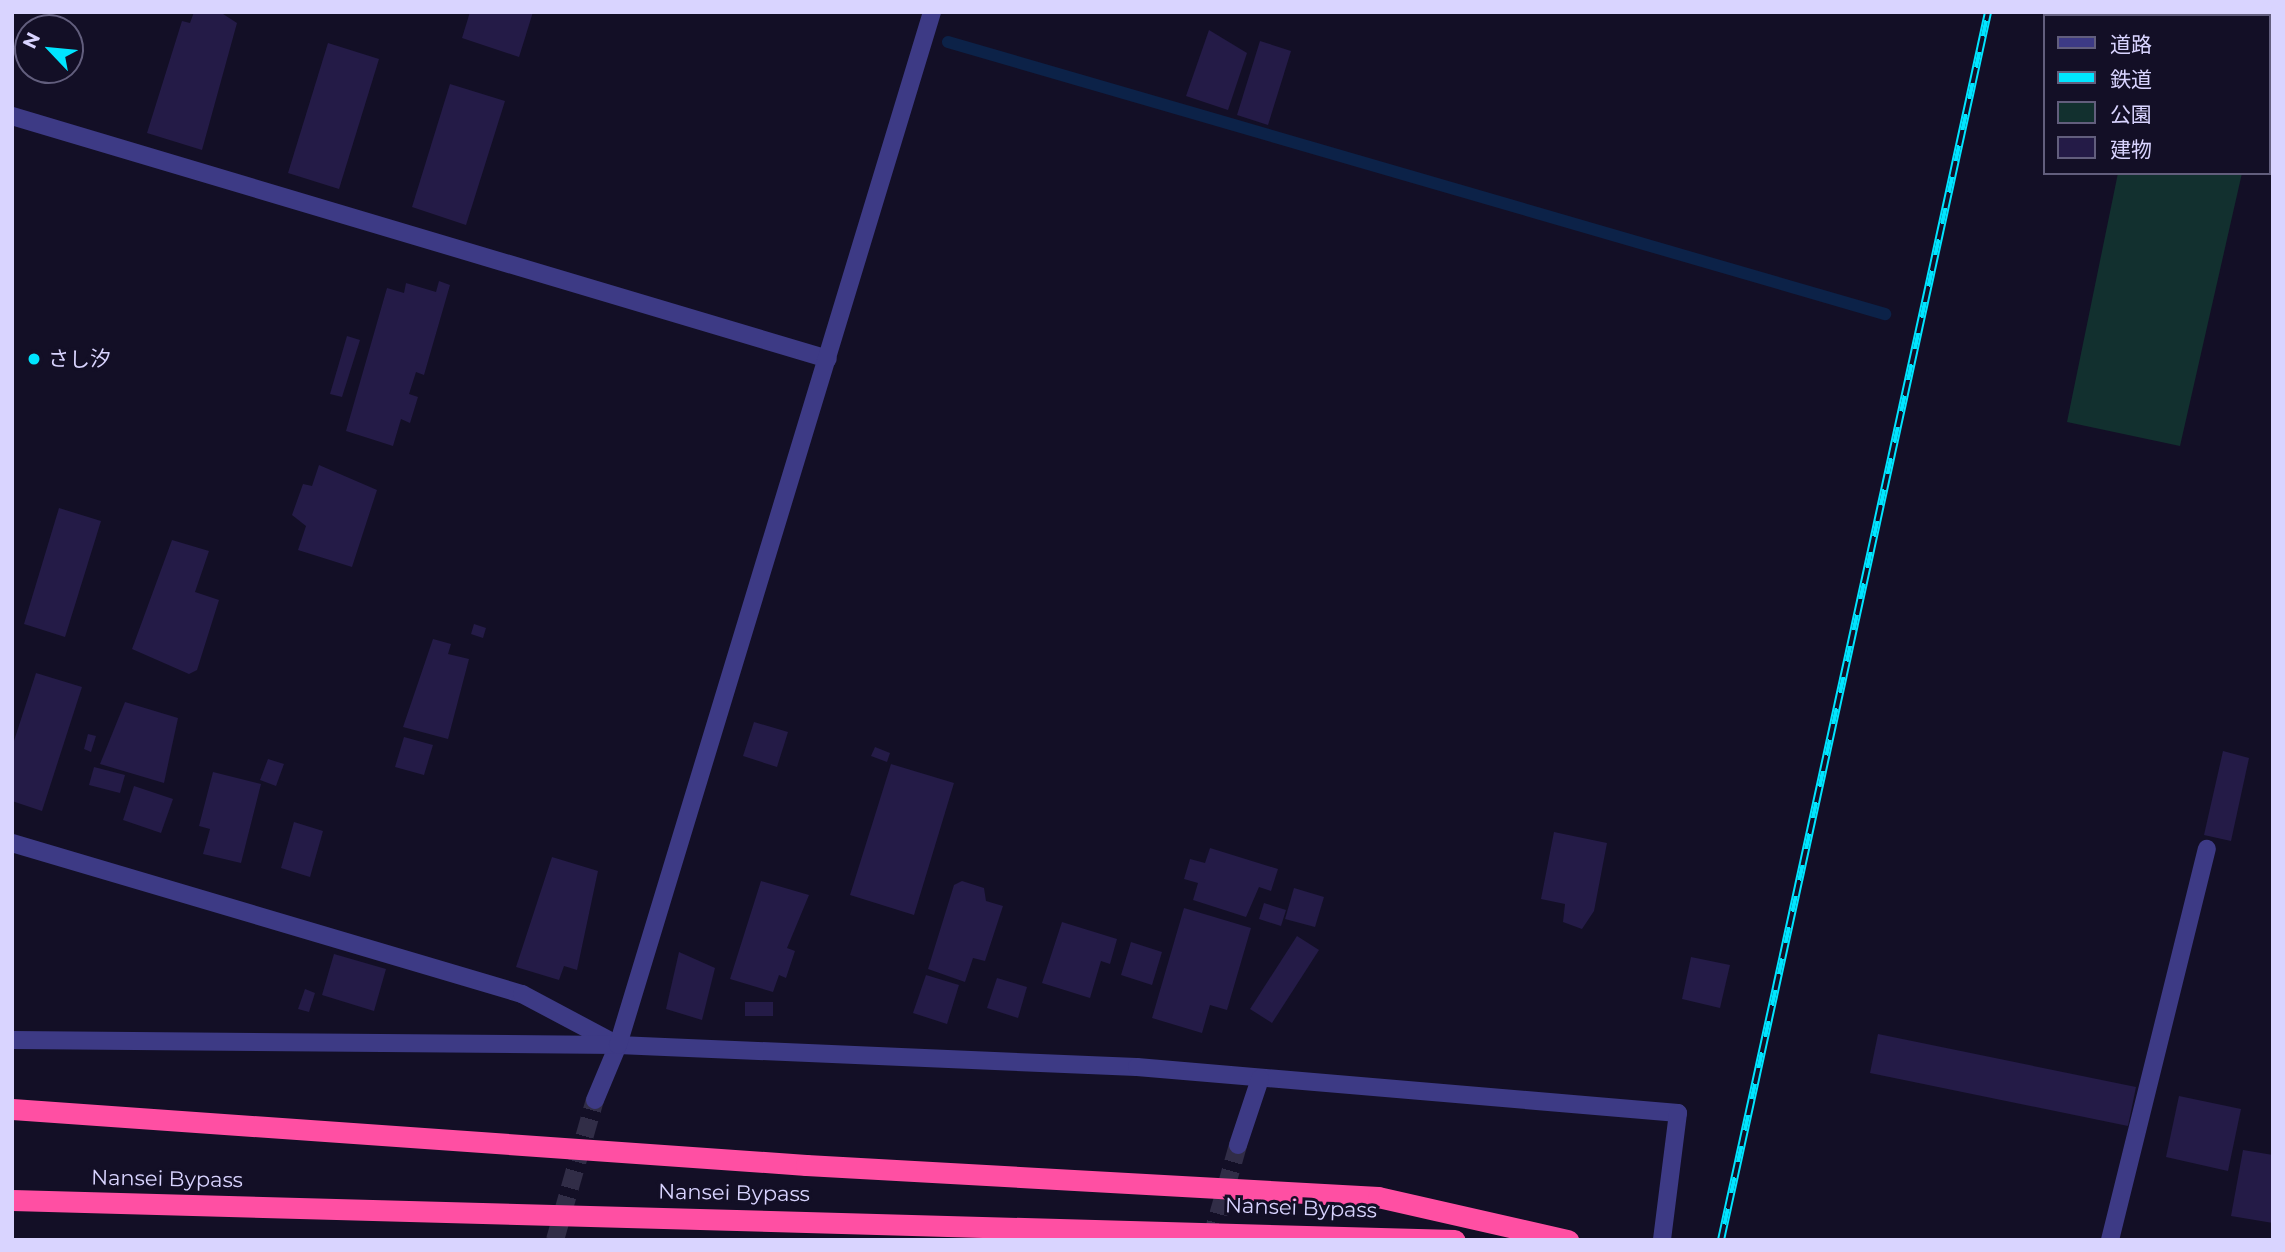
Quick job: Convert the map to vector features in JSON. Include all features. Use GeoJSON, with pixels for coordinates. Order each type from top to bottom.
{"type":"FeatureCollection","features":[{"type":"Feature","properties":{"kind":"highway"},"geometry":{"type":"LineString","coordinates":[[12,1109],[806,1165],[1378,1197],[1568,1240]]}},
{"type":"Feature","properties":{"kind":"highway","name":"Nansei Bypass"},"geometry":{"type":"LineString","coordinates":[[12,1200],[1454,1240]]}},
{"type":"Feature","properties":{"kind":"street"},"geometry":{"type":"LineString","coordinates":[[595,1100],[618,1045],[932,12]]}},
{"type":"Feature","properties":{"kind":"street"},"geometry":{"type":"LineString","coordinates":[[12,116],[828,359]]}},
{"type":"Feature","properties":{"kind":"street"},"geometry":{"type":"LineString","coordinates":[[12,843],[522,994],[618,1045]]}},
{"type":"Feature","properties":{"kind":"street"},"geometry":{"type":"LineString","coordinates":[[2110,1240],[2207,849]]}},
{"type":"Feature","properties":{"kind":"street"},"geometry":{"type":"LineString","coordinates":[[12,1041],[618,1045],[1123,1066],[1678,1113],[1662,1240]]}},
{"type":"Feature","properties":{"kind":"street"},"geometry":{"type":"LineString","coordinates":[[1238,1145],[1260,1079]]}},
{"type":"Feature","properties":{"kind":"green space"},"geometry":{"type":"Polygon","coordinates":[[[2118,175],[2242,175],[2180,446],[2067,422],[2118,175]]]}},
{"type":"Feature","properties":{"kind":"building"},"geometry":{"type":"Polygon","coordinates":[[[194,12],[220,12],[237,23],[202,150],[147,133],[182,21],[190,23],[194,12]]]}},
{"type":"Feature","properties":{"kind":"building"},"geometry":{"type":"Polygon","coordinates":[[[470,12],[533,12],[519,57],[462,38],[470,12]]]}},
{"type":"Feature","properties":{"kind":"building"},"geometry":{"type":"Polygon","coordinates":[[[2167,12],[2223,12],[2194,14],[2167,12]]]}},
{"type":"Feature","properties":{"kind":"building"},"geometry":{"type":"Polygon","coordinates":[[[1209,30],[1247,53],[1228,110],[1186,96],[1209,30]]]}},
{"type":"Feature","properties":{"kind":"building"},"geometry":{"type":"Polygon","coordinates":[[[1260,41],[1291,51],[1268,125],[1237,115],[1260,41]]]}},
{"type":"Feature","properties":{"kind":"building"},"geometry":{"type":"Polygon","coordinates":[[[328,43],[379,59],[339,189],[288,173],[328,43]]]}},
{"type":"Feature","properties":{"kind":"building"},"geometry":{"type":"Polygon","coordinates":[[[450,84],[505,101],[466,225],[412,207],[450,84]]]}},
{"type":"Feature","properties":{"kind":"building"},"geometry":{"type":"Polygon","coordinates":[[[439,281],[450,285],[424,375],[416,372],[409,394],[418,397],[410,423],[401,419],[393,446],[346,431],[387,288],[404,293],[406,283],[436,292],[439,281]]]}},
{"type":"Feature","properties":{"kind":"building"},"geometry":{"type":"Polygon","coordinates":[[[347,336],[360,340],[342,397],[330,394],[347,336]]]}},
{"type":"Feature","properties":{"kind":"building"},"geometry":{"type":"Polygon","coordinates":[[[319,465],[377,490],[352,567],[298,550],[306,526],[292,515],[303,484],[312,486],[319,465]]]}},
{"type":"Feature","properties":{"kind":"building"},"geometry":{"type":"Polygon","coordinates":[[[59,508],[101,521],[65,637],[24,624],[59,508]]]}},
{"type":"Feature","properties":{"kind":"building"},"geometry":{"type":"Polygon","coordinates":[[[172,540],[209,551],[195,592],[219,600],[197,670],[189,674],[132,649],[172,540]]]}},
{"type":"Feature","properties":{"kind":"building"},"geometry":{"type":"Polygon","coordinates":[[[474,624],[486,628],[483,638],[471,634],[474,624]]]}},
{"type":"Feature","properties":{"kind":"building"},"geometry":{"type":"Polygon","coordinates":[[[433,639],[451,644],[448,654],[469,659],[448,739],[403,727],[433,639]]]}},
{"type":"Feature","properties":{"kind":"building"},"geometry":{"type":"Polygon","coordinates":[[[36,673],[82,687],[42,811],[12,801],[12,747],[36,673]]]}},
{"type":"Feature","properties":{"kind":"building"},"geometry":{"type":"Polygon","coordinates":[[[125,702],[178,718],[164,783],[100,764],[125,702]]]}},
{"type":"Feature","properties":{"kind":"building"},"geometry":{"type":"Polygon","coordinates":[[[754,722],[788,732],[777,767],[743,756],[754,722]]]}},
{"type":"Feature","properties":{"kind":"building"},"geometry":{"type":"Polygon","coordinates":[[[88,734],[96,736],[91,752],[84,749],[88,734]]]}},
{"type":"Feature","properties":{"kind":"building"},"geometry":{"type":"Polygon","coordinates":[[[404,737],[433,745],[424,775],[395,767],[404,737]]]}},
{"type":"Feature","properties":{"kind":"building"},"geometry":{"type":"Polygon","coordinates":[[[875,747],[890,753],[887,762],[871,756],[875,747]]]}},
{"type":"Feature","properties":{"kind":"building"},"geometry":{"type":"Polygon","coordinates":[[[2223,751],[2249,758],[2231,841],[2204,835],[2223,751]]]}},
{"type":"Feature","properties":{"kind":"building"},"geometry":{"type":"Polygon","coordinates":[[[268,759],[284,764],[276,786],[260,780],[268,759]]]}},
{"type":"Feature","properties":{"kind":"building"},"geometry":{"type":"Polygon","coordinates":[[[891,764],[954,783],[914,915],[850,895],[891,764]]]}},
{"type":"Feature","properties":{"kind":"building"},"geometry":{"type":"Polygon","coordinates":[[[94,767],[125,775],[120,793],[89,785],[94,767]]]}},
{"type":"Feature","properties":{"kind":"building"},"geometry":{"type":"Polygon","coordinates":[[[213,772],[261,784],[241,863],[203,854],[210,829],[199,826],[213,772]]]}},
{"type":"Feature","properties":{"kind":"building"},"geometry":{"type":"Polygon","coordinates":[[[134,786],[173,799],[161,833],[123,820],[134,786]]]}},
{"type":"Feature","properties":{"kind":"building"},"geometry":{"type":"Polygon","coordinates":[[[294,822],[323,831],[310,877],[281,868],[294,822]]]}},
{"type":"Feature","properties":{"kind":"building"},"geometry":{"type":"Polygon","coordinates":[[[1554,832],[1607,843],[1594,911],[1582,929],[1563,922],[1565,904],[1541,899],[1554,832]]]}},
{"type":"Feature","properties":{"kind":"building"},"geometry":{"type":"Polygon","coordinates":[[[1210,848],[1278,869],[1271,891],[1259,887],[1246,917],[1193,900],[1198,883],[1184,879],[1190,859],[1205,863],[1210,848]]]}},
{"type":"Feature","properties":{"kind":"building"},"geometry":{"type":"Polygon","coordinates":[[[552,857],[598,871],[577,970],[564,966],[559,980],[516,967],[552,857]]]}},
{"type":"Feature","properties":{"kind":"building"},"geometry":{"type":"Polygon","coordinates":[[[761,881],[809,895],[787,948],[795,951],[786,978],[779,975],[773,992],[730,979],[761,881]]]}},
{"type":"Feature","properties":{"kind":"building"},"geometry":{"type":"Polygon","coordinates":[[[962,881],[984,888],[986,901],[1003,906],[985,961],[973,958],[965,982],[928,969],[954,885],[962,881]]]}},
{"type":"Feature","properties":{"kind":"building"},"geometry":{"type":"Polygon","coordinates":[[[1294,888],[1324,897],[1315,927],[1285,919],[1294,888]]]}},
{"type":"Feature","properties":{"kind":"building"},"geometry":{"type":"Polygon","coordinates":[[[1264,903],[1286,910],[1281,926],[1259,919],[1264,903]]]}},
{"type":"Feature","properties":{"kind":"building"},"geometry":{"type":"Polygon","coordinates":[[[1184,908],[1251,928],[1227,1010],[1210,1005],[1202,1033],[1152,1018],[1184,908]]]}},
{"type":"Feature","properties":{"kind":"building"},"geometry":{"type":"Polygon","coordinates":[[[1062,922],[1117,939],[1110,964],[1101,961],[1090,998],[1042,983],[1062,922]]]}},
{"type":"Feature","properties":{"kind":"building"},"geometry":{"type":"Polygon","coordinates":[[[1297,936],[1319,950],[1272,1023],[1250,1009],[1297,936]]]}},
{"type":"Feature","properties":{"kind":"building"},"geometry":{"type":"Polygon","coordinates":[[[1131,942],[1162,952],[1152,985],[1121,975],[1131,942]]]}},
{"type":"Feature","properties":{"kind":"building"},"geometry":{"type":"Polygon","coordinates":[[[679,952],[715,968],[702,1020],[666,1009],[679,952]]]}},
{"type":"Feature","properties":{"kind":"building"},"geometry":{"type":"Polygon","coordinates":[[[334,954],[386,969],[374,1011],[322,995],[334,954]]]}},
{"type":"Feature","properties":{"kind":"building"},"geometry":{"type":"Polygon","coordinates":[[[1691,957],[1730,965],[1720,1008],[1682,999],[1691,957]]]}},
{"type":"Feature","properties":{"kind":"building"},"geometry":{"type":"Polygon","coordinates":[[[926,975],[959,985],[947,1024],[913,1013],[926,975]]]}},
{"type":"Feature","properties":{"kind":"building"},"geometry":{"type":"Polygon","coordinates":[[[997,978],[1027,987],[1018,1018],[987,1008],[997,978]]]}},
{"type":"Feature","properties":{"kind":"building"},"geometry":{"type":"Polygon","coordinates":[[[305,989],[315,993],[309,1012],[298,1009],[305,989]]]}},
{"type":"Feature","properties":{"kind":"building"},"geometry":{"type":"Polygon","coordinates":[[[745,1002],[773,1002],[773,1016],[745,1016],[745,1002]]]}},
{"type":"Feature","properties":{"kind":"building"},"geometry":{"type":"Polygon","coordinates":[[[1878,1034],[2136,1087],[2128,1126],[1870,1073],[1878,1034]]]}},
{"type":"Feature","properties":{"kind":"building"},"geometry":{"type":"Polygon","coordinates":[[[2179,1096],[2241,1109],[2228,1171],[2166,1157],[2179,1096]]]}},
{"type":"Feature","properties":{"kind":"building"},"geometry":{"type":"Polygon","coordinates":[[[2243,1150],[2273,1155],[2273,1223],[2231,1216],[2243,1150]]]}},
{"type":"Feature","properties":{"kind":"waterway"},"geometry":{"type":"LineString","coordinates":[[948,42],[1885,314]]}},
{"type":"Feature","properties":{"kind":"tunnel"},"geometry":{"type":"LineString","coordinates":[[555,1240],[595,1100]]}},
{"type":"Feature","properties":{"kind":"tunnel"},"geometry":{"type":"LineString","coordinates":[[1211,1240],[1238,1145]]}},
{"type":"Feature","properties":{"kind":"railway"},"geometry":{"type":"LineString","coordinates":[[1721,1240],[1988,12]]}},
{"type":"Feature","properties":{"kind":"place","name":"さし汐"},"geometry":{"type":"Point","coordinates":[34,359]}}]}
